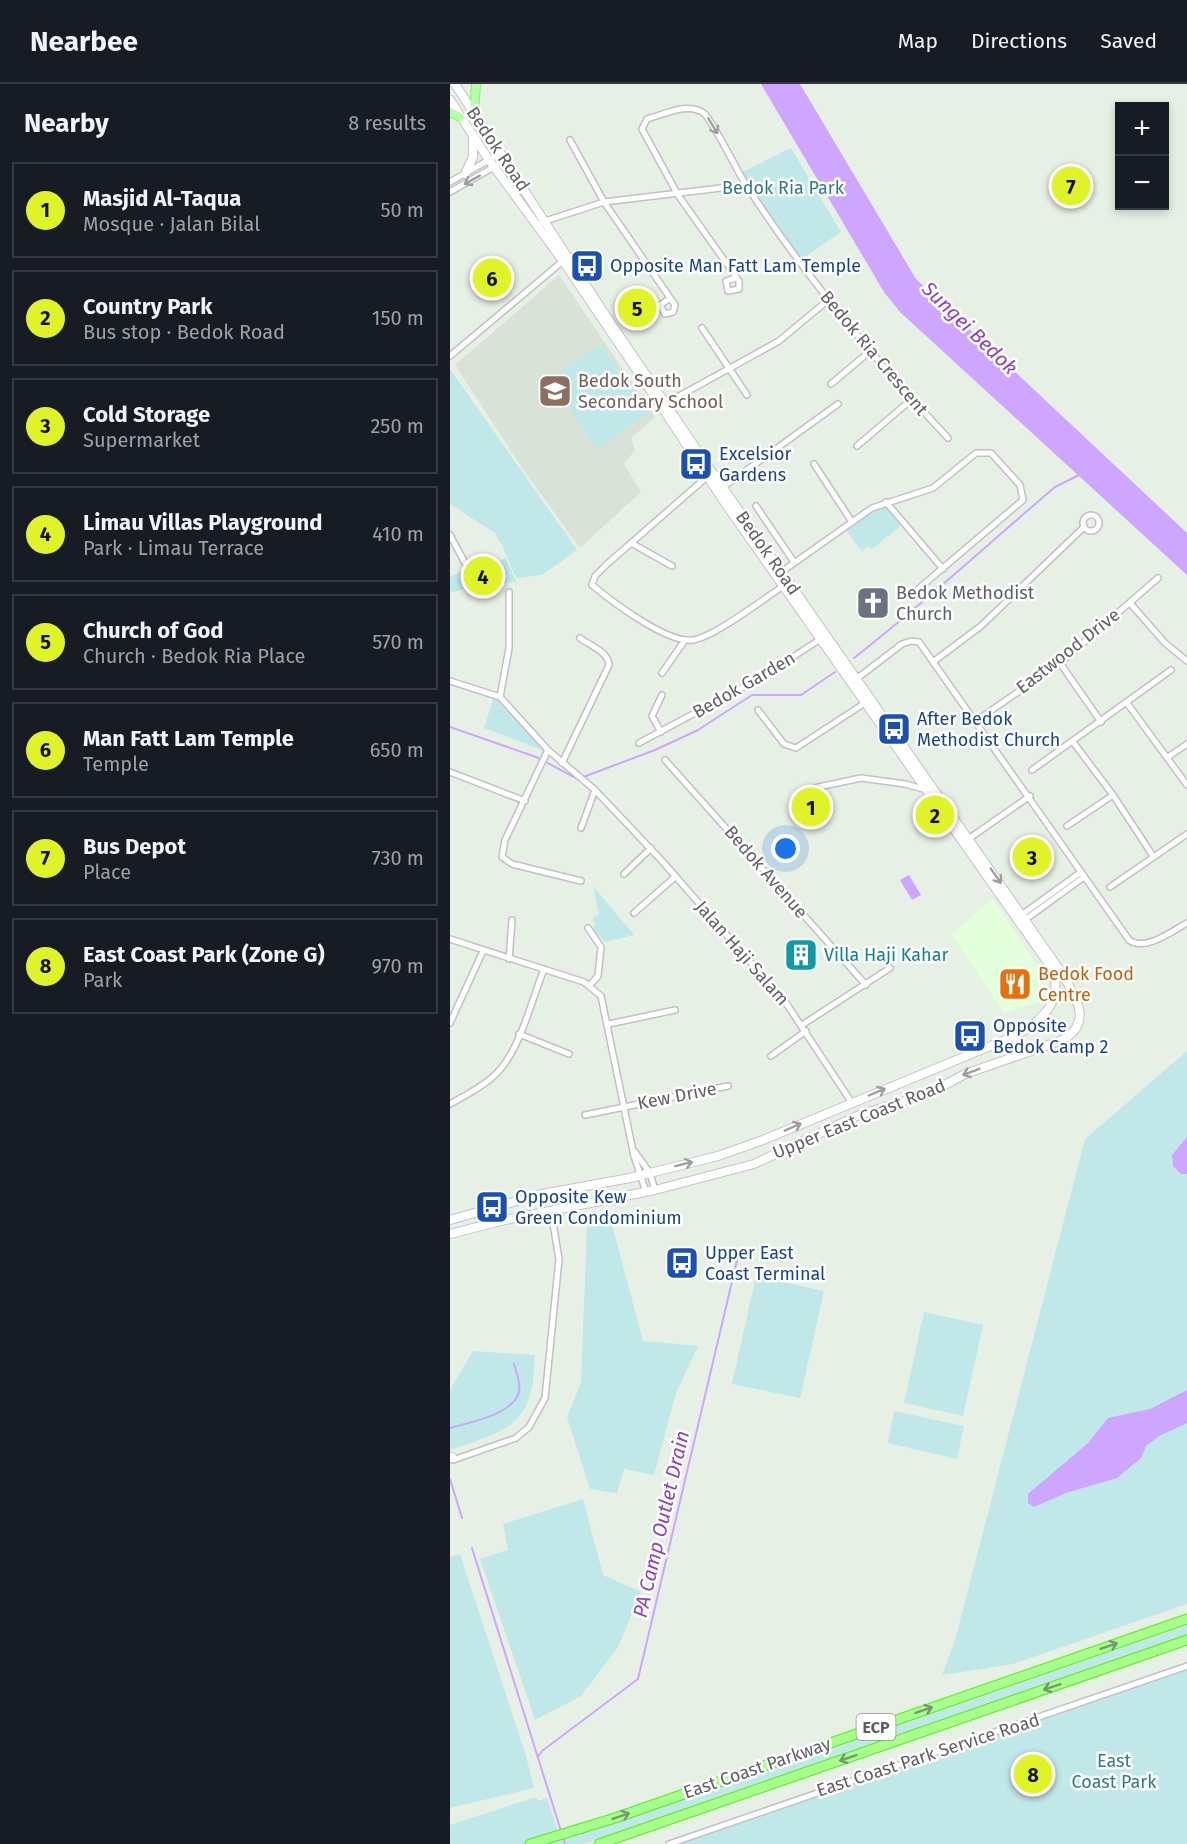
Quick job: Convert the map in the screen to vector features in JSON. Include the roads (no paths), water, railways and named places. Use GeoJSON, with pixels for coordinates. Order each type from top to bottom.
{"type":"FeatureCollection","features":[{"type":"Feature","properties":{"kind":"highway","name":"East Coast Parkway"},"geometry":{"type":"LineString","coordinates":[[530,1844],[562,1835],[1187,1619]]}},
{"type":"Feature","properties":{"kind":"highway","name":"East Coast Parkway"},"geometry":{"type":"LineString","coordinates":[[599,1844],[1187,1640]]}},
{"type":"Feature","properties":{"kind":"main road","name":"Bedok Road"},"geometry":{"type":"LineString","coordinates":[[455,84],[504,156],[540,223]]}},
{"type":"Feature","properties":{"kind":"main road"},"geometry":{"type":"LineString","coordinates":[[474,113],[476,84]]}},
{"type":"Feature","properties":{"kind":"main road","name":"Bedok Road"},"geometry":{"type":"LineString","coordinates":[[450,100],[494,168],[540,223],[565,259],[867,702],[1072,989],[1079,1005],[1080,1020]]}},
{"type":"Feature","properties":{"kind":"main road"},"geometry":{"type":"LineString","coordinates":[[450,112],[460,117]]}},
{"type":"Feature","properties":{"kind":"main road"},"geometry":{"type":"LineString","coordinates":[[465,174],[473,157],[473,137]]}},
{"type":"Feature","properties":{"kind":"main road","name":"Bedok Road"},"geometry":{"type":"LineString","coordinates":[[1021,919],[1053,969],[1056,984],[1055,996]]}},
{"type":"Feature","properties":{"kind":"main road","name":"Upper East Coast Road"},"geometry":{"type":"LineString","coordinates":[[450,1220],[542,1194],[650,1173],[718,1156],[763,1140],[1011,1037],[1046,1014],[1055,996]]}},
{"type":"Feature","properties":{"kind":"main road","name":"Upper East Coast Road"},"geometry":{"type":"LineString","coordinates":[[450,1234],[551,1210],[655,1190],[754,1164],[859,1115],[930,1093],[965,1074],[1067,1038],[1080,1020]]}},
{"type":"Feature","properties":{"kind":"main road"},"geometry":{"type":"LineString","coordinates":[[1011,1037],[1022,1043],[1022,1054]]}},
{"type":"Feature","properties":{"kind":"street","name":"Bedok Ria Crescent"},"geometry":{"type":"LineString","coordinates":[[736,278],[678,195],[642,125],[647,119],[688,107],[698,108],[705,114],[746,185],[827,301],[869,352],[948,438]]}},
{"type":"Feature","properties":{"kind":"street"},"geometry":{"type":"LineString","coordinates":[[570,140],[604,202],[669,299]]}},
{"type":"Feature","properties":{"kind":"street"},"geometry":{"type":"LineString","coordinates":[[450,182],[489,160],[504,156]]}},
{"type":"Feature","properties":{"kind":"street"},"geometry":{"type":"LineString","coordinates":[[450,192],[494,168],[504,156]]}},
{"type":"Feature","properties":{"kind":"street"},"geometry":{"type":"LineString","coordinates":[[540,223],[604,202],[678,195],[746,185]]}},
{"type":"Feature","properties":{"kind":"street"},"geometry":{"type":"LineString","coordinates":[[450,356],[565,259]]}},
{"type":"Feature","properties":{"kind":"street"},"geometry":{"type":"LineString","coordinates":[[664,404],[779,341],[827,301]]}},
{"type":"Feature","properties":{"kind":"street"},"geometry":{"type":"LineString","coordinates":[[702,328],[747,394]]}},
{"type":"Feature","properties":{"kind":"street"},"geometry":{"type":"LineString","coordinates":[[831,384],[869,352]]}},
{"type":"Feature","properties":{"kind":"street"},"geometry":{"type":"LineString","coordinates":[[857,446],[912,399]]}},
{"type":"Feature","properties":{"kind":"street"},"geometry":{"type":"LineString","coordinates":[[720,488],[838,405]]}},
{"type":"Feature","properties":{"kind":"street"},"geometry":{"type":"LineString","coordinates":[[778,574],[872,508],[937,486],[974,455],[982,452],[994,456],[1019,484],[1023,495],[1021,502],[917,590]]}},
{"type":"Feature","properties":{"kind":"street"},"geometry":{"type":"LineString","coordinates":[[814,464],[852,522]]}},
{"type":"Feature","properties":{"kind":"street"},"geometry":{"type":"LineString","coordinates":[[710,474],[633,544],[606,565],[595,576],[592,585],[658,630],[685,640],[707,634],[786,584]]}},
{"type":"Feature","properties":{"kind":"street"},"geometry":{"type":"LineString","coordinates":[[886,502],[943,569]]}},
{"type":"Feature","properties":{"kind":"street"},"geometry":{"type":"LineString","coordinates":[[756,507],[794,562]]}},
{"type":"Feature","properties":{"kind":"street"},"geometry":{"type":"LineString","coordinates":[[933,662],[981,626],[1084,527]]}},
{"type":"Feature","properties":{"kind":"street"},"geometry":{"type":"LineString","coordinates":[[450,535],[465,563]]}},
{"type":"Feature","properties":{"kind":"street"},"geometry":{"type":"LineString","coordinates":[[633,544],[672,566]]}},
{"type":"Feature","properties":{"kind":"street","name":"Eastwood Drive"},"geometry":{"type":"LineString","coordinates":[[976,721],[1060,663],[1158,578]]}},
{"type":"Feature","properties":{"kind":"street"},"geometry":{"type":"LineString","coordinates":[[450,681],[500,697],[509,648],[509,592]]}},
{"type":"Feature","properties":{"kind":"street"},"geometry":{"type":"LineString","coordinates":[[1130,603],[1165,643],[1187,660]]}},
{"type":"Feature","properties":{"kind":"street","name":"Bedok Garden"},"geometry":{"type":"LineString","coordinates":[[639,743],[764,676],[823,637]]}},
{"type":"Feature","properties":{"kind":"street"},"geometry":{"type":"LineString","coordinates":[[562,763],[609,665],[603,652],[580,638]]}},
{"type":"Feature","properties":{"kind":"street"},"geometry":{"type":"LineString","coordinates":[[662,673],[685,640]]}},
{"type":"Feature","properties":{"kind":"street"},"geometry":{"type":"LineString","coordinates":[[854,681],[878,665],[900,645],[911,641],[921,644],[1125,936],[1134,943],[1145,944],[1187,923]]}},
{"type":"Feature","properties":{"kind":"street"},"geometry":{"type":"LineString","coordinates":[[1060,663],[1101,722]]}},
{"type":"Feature","properties":{"kind":"street"},"geometry":{"type":"LineString","coordinates":[[1032,770],[1171,670]]}},
{"type":"Feature","properties":{"kind":"street"},"geometry":{"type":"LineString","coordinates":[[661,732],[652,716],[662,695]]}},
{"type":"Feature","properties":{"kind":"street","name":"Jalan Haji Salam"},"geometry":{"type":"LineString","coordinates":[[500,697],[548,750],[596,790],[747,956],[804,1028],[852,1103]]}},
{"type":"Feature","properties":{"kind":"street"},"geometry":{"type":"LineString","coordinates":[[758,710],[784,744],[796,748],[867,702]]}},
{"type":"Feature","properties":{"kind":"street"},"geometry":{"type":"LineString","coordinates":[[1127,703],[1187,785]]}},
{"type":"Feature","properties":{"kind":"street"},"geometry":{"type":"LineString","coordinates":[[1073,741],[1113,795],[1153,856]]}},
{"type":"Feature","properties":{"kind":"street"},"geometry":{"type":"LineString","coordinates":[[1168,757],[1187,744]]}},
{"type":"Feature","properties":{"kind":"street"},"geometry":{"type":"LineString","coordinates":[[548,750],[505,840],[502,857],[512,864],[581,881]]}},
{"type":"Feature","properties":{"kind":"street","name":"Bedok Avenue"},"geometry":{"type":"LineString","coordinates":[[665,760],[866,985]]}},
{"type":"Feature","properties":{"kind":"street"},"geometry":{"type":"LineString","coordinates":[[450,772],[525,801]]}},
{"type":"Feature","properties":{"kind":"street"},"geometry":{"type":"LineString","coordinates":[[814,788],[861,778],[929,790]]}},
{"type":"Feature","properties":{"kind":"street"},"geometry":{"type":"LineString","coordinates":[[581,828],[596,790]]}},
{"type":"Feature","properties":{"kind":"street"},"geometry":{"type":"LineString","coordinates":[[1066,826],[1113,795]]}},
{"type":"Feature","properties":{"kind":"street"},"geometry":{"type":"LineString","coordinates":[[966,841],[1029,796]]}},
{"type":"Feature","properties":{"kind":"street"},"geometry":{"type":"LineString","coordinates":[[1110,887],[1153,856],[1186,837]]}},
{"type":"Feature","properties":{"kind":"street"},"geometry":{"type":"LineString","coordinates":[[624,874],[651,848]]}},
{"type":"Feature","properties":{"kind":"street"},"geometry":{"type":"LineString","coordinates":[[1021,919],[1083,875]]}},
{"type":"Feature","properties":{"kind":"street"},"geometry":{"type":"LineString","coordinates":[[634,913],[675,877]]}},
{"type":"Feature","properties":{"kind":"street"},"geometry":{"type":"LineString","coordinates":[[509,959],[512,920]]}},
{"type":"Feature","properties":{"kind":"street"},"geometry":{"type":"LineString","coordinates":[[450,939],[590,985],[598,976],[601,947],[588,928]]}},
{"type":"Feature","properties":{"kind":"street"},"geometry":{"type":"LineString","coordinates":[[450,1023],[483,951]]}},
{"type":"Feature","properties":{"kind":"street"},"geometry":{"type":"LineString","coordinates":[[771,1056],[804,1028],[890,968]]}},
{"type":"Feature","properties":{"kind":"street"},"geometry":{"type":"LineString","coordinates":[[450,1104],[497,1073],[519,1034],[544,969]]}},
{"type":"Feature","properties":{"kind":"street","name":"Kew Drive"},"geometry":{"type":"LineString","coordinates":[[590,985],[601,996],[609,1024],[640,1175],[646,1192]]}},
{"type":"Feature","properties":{"kind":"street"},"geometry":{"type":"LineString","coordinates":[[609,1024],[675,1010]]}},
{"type":"Feature","properties":{"kind":"street"},"geometry":{"type":"LineString","coordinates":[[519,1034],[569,1054]]}},
{"type":"Feature","properties":{"kind":"street","name":"Kew Drive"},"geometry":{"type":"LineString","coordinates":[[585,1115],[728,1086]]}},
{"type":"Feature","properties":{"kind":"street","name":"Kew Drive"},"geometry":{"type":"LineString","coordinates":[[635,1152],[650,1173],[655,1190]]}},
{"type":"Feature","properties":{"kind":"street"},"geometry":{"type":"LineString","coordinates":[[452,1459],[516,1438],[529,1427],[545,1398],[559,1259],[551,1210]]}},
{"type":"Feature","properties":{"kind":"street","name":"East Coast Park Service Road"},"geometry":{"type":"LineString","coordinates":[[669,1844],[1187,1666]]}},
{"type":"Feature","properties":{"kind":"waterway"},"geometry":{"type":"LineString","coordinates":[[854,658],[1055,487],[1079,475]]}},
{"type":"Feature","properties":{"kind":"waterway"},"geometry":{"type":"LineString","coordinates":[[450,727],[536,757],[578,779],[655,750],[698,730],[752,695],[801,695],[835,672]]}},
{"type":"Feature","properties":{"kind":"waterway","name":"PA Camp Outlet Drain"},"geometry":{"type":"LineString","coordinates":[[538,1757],[542,1751],[638,1679],[739,1252]]}},
{"type":"Feature","properties":{"kind":"waterway"},"geometry":{"type":"LineString","coordinates":[[450,1428],[500,1412],[515,1400],[519,1392],[519,1385],[514,1364]]}},
{"type":"Feature","properties":{"kind":"waterway"},"geometry":{"type":"LineString","coordinates":[[450,1479],[462,1518]]}},
{"type":"Feature","properties":{"kind":"waterway","name":"PA Camp Outlet Drain"},"geometry":{"type":"LineString","coordinates":[[472,1548],[561,1831]]}},
{"type":"Feature","properties":{"kind":"waterway","name":"PA Camp Outlet Drain"},"geometry":{"type":"LineString","coordinates":[[563,1837],[565,1844]]}},
{"type":"Feature","properties":{"kind":"place","name":"Bus Depot"},"geometry":{"type":"Point","coordinates":[1071,186]}},
{"type":"Feature","properties":{"kind":"place","name":"Opposite Man Fatt Lam Temple"},"geometry":{"type":"Point","coordinates":[587,266]}},
{"type":"Feature","properties":{"kind":"place","name":"Man Fatt Lam Temple"},"geometry":{"type":"Point","coordinates":[492,278]}},
{"type":"Feature","properties":{"kind":"place","name":"Church of God"},"geometry":{"type":"Point","coordinates":[637,308]}},
{"type":"Feature","properties":{"kind":"place","name":"Bedok South Secondary School"},"geometry":{"type":"Point","coordinates":[555,391]}},
{"type":"Feature","properties":{"kind":"place","name":"Excelsior Gardens"},"geometry":{"type":"Point","coordinates":[696,464]}},
{"type":"Feature","properties":{"kind":"place","name":"Limau Villas Playground"},"geometry":{"type":"Point","coordinates":[483,576]}},
{"type":"Feature","properties":{"kind":"place","name":"Bedok Methodist Church"},"geometry":{"type":"Point","coordinates":[873,603]}},
{"type":"Feature","properties":{"kind":"place","name":"After Bedok Methodist Church"},"geometry":{"type":"Point","coordinates":[894,729]}},
{"type":"Feature","properties":{"kind":"place","name":"Masjid Al-Taqua"},"geometry":{"type":"Point","coordinates":[811,807]}},
{"type":"Feature","properties":{"kind":"place","name":"Country Park"},"geometry":{"type":"Point","coordinates":[935,815]}},
{"type":"Feature","properties":{"kind":"place","name":"Cold Storage"},"geometry":{"type":"Point","coordinates":[1032,857]}},
{"type":"Feature","properties":{"kind":"place","name":"Villa Haji Kahar"},"geometry":{"type":"Point","coordinates":[801,955]}},
{"type":"Feature","properties":{"kind":"place","name":"Bedok Food Centre"},"geometry":{"type":"Point","coordinates":[1015,984]}},
{"type":"Feature","properties":{"kind":"place","name":"Opposite Bedok Camp 2"},"geometry":{"type":"Point","coordinates":[970,1036]}},
{"type":"Feature","properties":{"kind":"place","name":"Opposite Kew Green Condominium"},"geometry":{"type":"Point","coordinates":[492,1207]}},
{"type":"Feature","properties":{"kind":"place","name":"Upper East Coast Terminal"},"geometry":{"type":"Point","coordinates":[682,1263]}},
{"type":"Feature","properties":{"kind":"place","name":"East Coast Park (Zone G)"},"geometry":{"type":"Point","coordinates":[1033,1774]}},
{"type":"Feature","properties":{"kind":"park label","name":"Bedok Ria Park"},"geometry":{"type":"Point","coordinates":[783,188]}},
{"type":"Feature","properties":{"kind":"park label","name":"East Coast Park"},"geometry":{"type":"Point","coordinates":[1114,1771]}},
{"type":"Feature","properties":{"kind":"water label","name":"Sungei Bedok"},"geometry":{"type":"Point","coordinates":[970,328]}}]}
